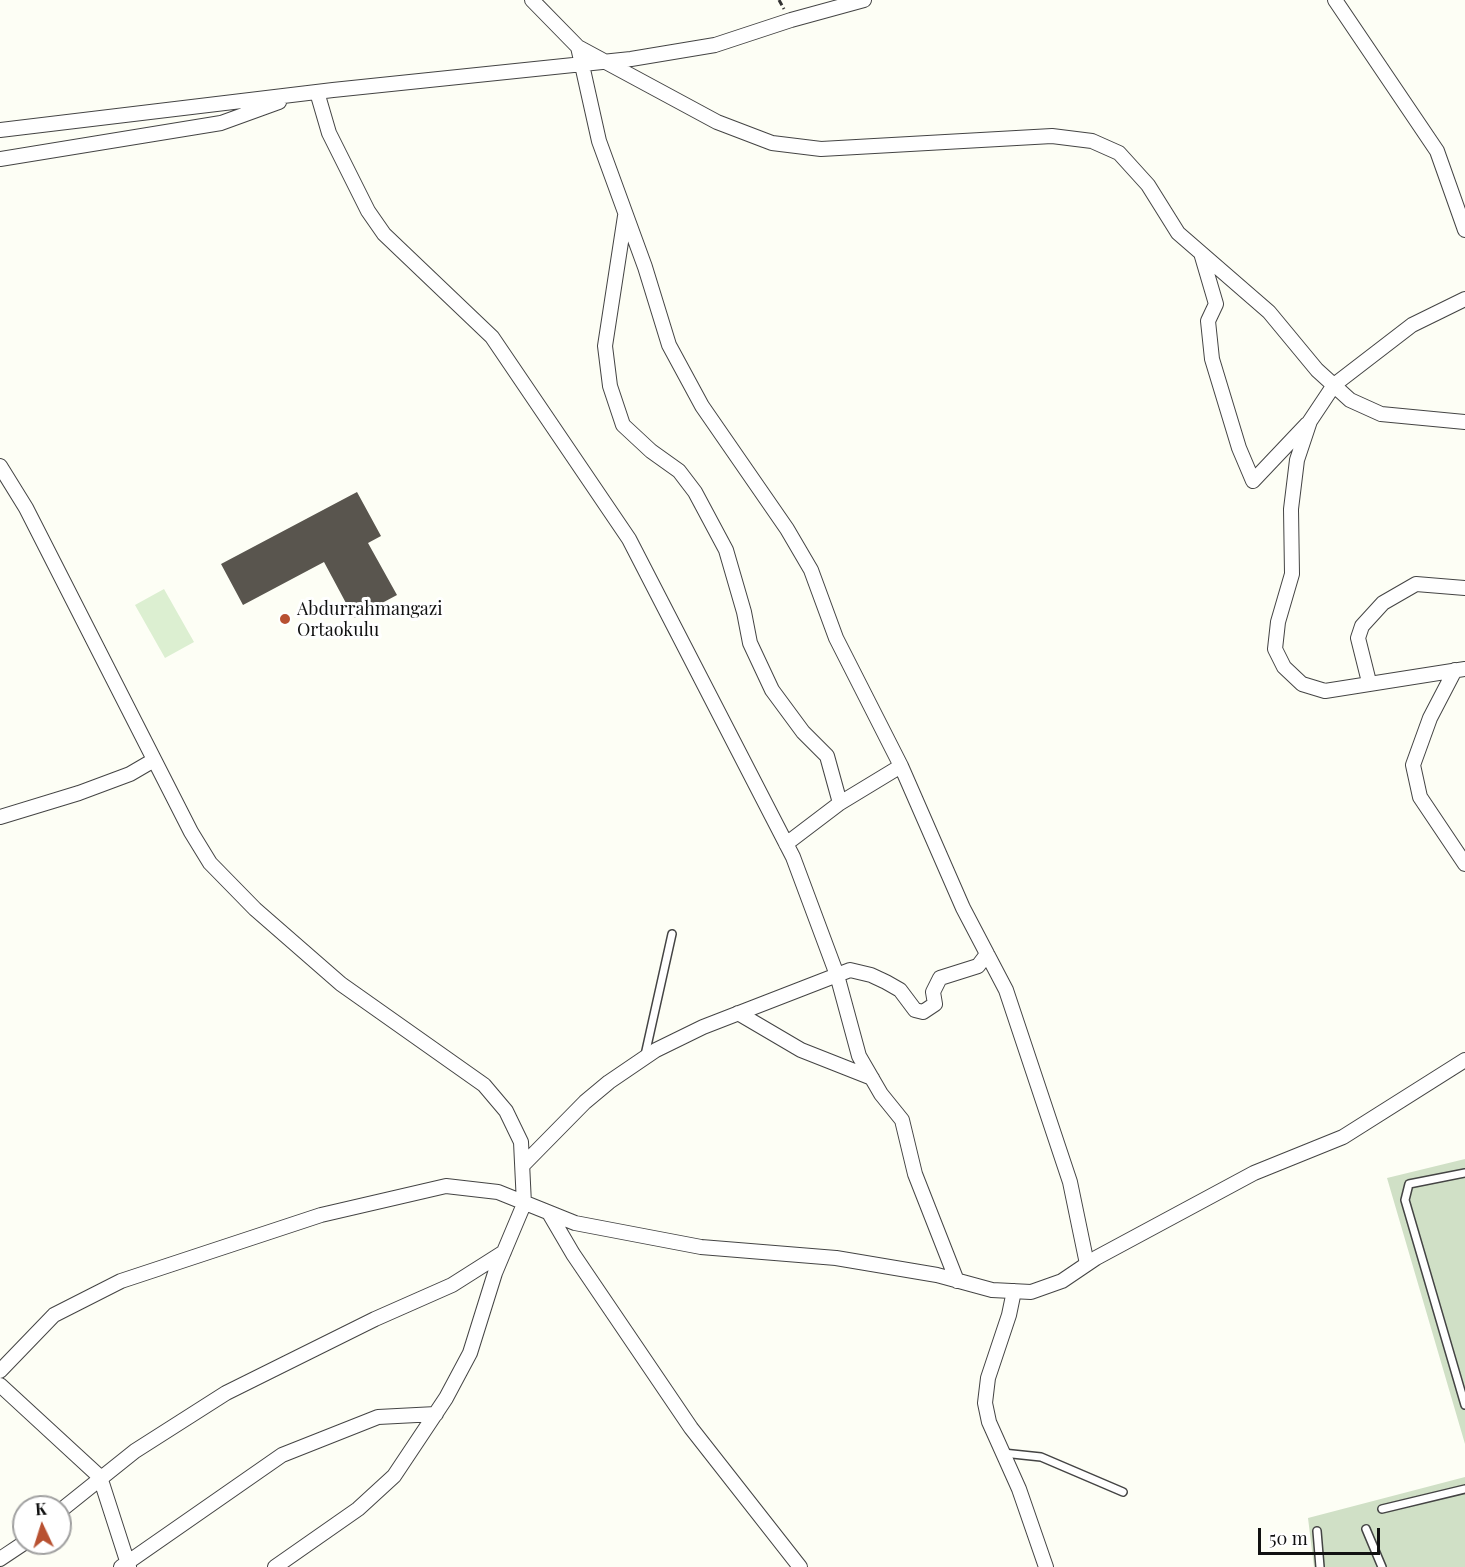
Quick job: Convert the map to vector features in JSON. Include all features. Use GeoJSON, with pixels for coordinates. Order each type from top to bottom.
{"type":"FeatureCollection","features":[{"type":"Feature","properties":{"kind":"street"},"geometry":{"type":"LineString","coordinates":[[532,0],[578,47],[717,122],[772,143],[821,150],[1052,136],[1092,141],[1119,153],[1148,184],[1178,233],[1269,312],[1317,370],[1350,400],[1381,414],[1465,422]]}},
{"type":"Feature","properties":{"kind":"street"},"geometry":{"type":"LineString","coordinates":[[0,130],[302,93],[604,62],[715,45],[864,0]]}},
{"type":"Feature","properties":{"kind":"street"},"geometry":{"type":"LineString","coordinates":[[1335,0],[1437,151],[1465,230]]}},
{"type":"Feature","properties":{"kind":"street"},"geometry":{"type":"LineString","coordinates":[[578,47],[598,141],[626,214],[669,345],[702,406],[787,529],[811,570],[836,638],[901,766],[963,908],[1006,990],[1070,1182],[1087,1264]]}},
{"type":"Feature","properties":{"kind":"street"},"geometry":{"type":"LineString","coordinates":[[317,92],[329,133],[368,211],[384,234],[492,337],[628,539],[786,844],[837,975],[859,1056],[902,1120],[915,1174],[957,1281]]}},
{"type":"Feature","properties":{"kind":"street"},"geometry":{"type":"LineString","coordinates":[[0,159],[221,123],[302,93]]}},
{"type":"Feature","properties":{"kind":"street"},"geometry":{"type":"LineString","coordinates":[[626,214],[605,346],[610,386],[623,425],[651,451],[679,471],[695,492],[726,550],[744,612],[750,643],[772,690],[803,732],[827,756],[840,803]]}},
{"type":"Feature","properties":{"kind":"street"},"geometry":{"type":"LineString","coordinates":[[1201,253],[1216,304],[1208,321],[1212,359],[1239,448],[1253,481],[1310,421],[1334,385],[1412,326],[1465,298]]}},
{"type":"Feature","properties":{"kind":"street"},"geometry":{"type":"LineString","coordinates":[[1310,421],[1297,460],[1291,509],[1292,574],[1278,622],[1275,649],[1284,667],[1302,684],[1325,691],[1460,669]]}},
{"type":"Feature","properties":{"kind":"street"},"geometry":{"type":"LineString","coordinates":[[0,465],[26,508],[190,832],[223,879],[341,984],[484,1085],[514,1126],[521,1142],[524,1204],[504,1251],[470,1353],[436,1413],[394,1476],[358,1509],[275,1567]]}},
{"type":"Feature","properties":{"kind":"street"},"geometry":{"type":"LineString","coordinates":[[1370,682],[1358,638],[1362,626],[1383,603],[1416,584],[1465,588]]}},
{"type":"Feature","properties":{"kind":"street"},"geometry":{"type":"LineString","coordinates":[[1460,669],[1430,718],[1413,765],[1420,797],[1465,864]]}},
{"type":"Feature","properties":{"kind":"street"},"geometry":{"type":"LineString","coordinates":[[0,817],[79,793],[130,774],[154,760]]}},
{"type":"Feature","properties":{"kind":"street"},"geometry":{"type":"LineString","coordinates":[[786,844],[840,803],[901,766]]}},
{"type":"Feature","properties":{"kind":"street"},"geometry":{"type":"LineString","coordinates":[[523,1165],[585,1102],[644,1058],[680,1038],[850,970],[871,975],[900,990],[915,1010],[923,1012],[935,1004],[933,992],[940,978],[978,966],[987,954]]}},
{"type":"Feature","properties":{"kind":"street"},"geometry":{"type":"LineString","coordinates":[[738,1013],[801,1050],[872,1078]]}},
{"type":"Feature","properties":{"kind":"street"},"geometry":{"type":"LineString","coordinates":[[0,1371],[54,1315],[121,1281],[321,1215],[446,1186],[498,1192],[575,1222],[701,1247],[836,1258],[992,1290],[1031,1292],[1062,1281],[1087,1264],[1254,1173],[1343,1137],[1465,1060]]}},
{"type":"Feature","properties":{"kind":"street"},"geometry":{"type":"LineString","coordinates":[[549,1213],[573,1254],[691,1428],[800,1567]]}},
{"type":"Feature","properties":{"kind":"street"},"geometry":{"type":"LineString","coordinates":[[72,1501],[135,1451],[226,1393],[375,1319],[452,1285],[504,1251]]}},
{"type":"Feature","properties":{"kind":"street"},"geometry":{"type":"LineString","coordinates":[[1014,1291],[985,1394],[989,1422],[1019,1489],[1046,1567]]}},
{"type":"Feature","properties":{"kind":"street"},"geometry":{"type":"LineString","coordinates":[[0,1385],[100,1477],[126,1566],[282,1455],[378,1417],[436,1413]]}},
{"type":"Feature","properties":{"kind":"lane"},"geometry":{"type":"LineString","coordinates":[[644,1058],[672,934]]}},
{"type":"Feature","properties":{"kind":"lane"},"geometry":{"type":"LineString","coordinates":[[1465,1173],[1409,1184],[1406,1200],[1465,1405]]}},
{"type":"Feature","properties":{"kind":"lane"},"geometry":{"type":"LineString","coordinates":[[1003,1453],[1041,1456],[1123,1492]]}},
{"type":"Feature","properties":{"kind":"lane"},"geometry":{"type":"LineString","coordinates":[[1382,1509],[1465,1489]]}},
{"type":"Feature","properties":{"kind":"lane"},"geometry":{"type":"LineString","coordinates":[[1366,1528],[1382,1567]]}},
{"type":"Feature","properties":{"kind":"lane"},"geometry":{"type":"LineString","coordinates":[[1317,1531],[1320,1567]]}},
{"type":"Feature","properties":{"kind":"green space"},"geometry":{"type":"Polygon","coordinates":[[[164,589],[194,642],[165,658],[135,605],[164,589]]]}},
{"type":"Feature","properties":{"kind":"green space"},"geometry":{"type":"Polygon","coordinates":[[[1465,1159],[1465,1444],[1387,1178],[1465,1159]]]}},
{"type":"Feature","properties":{"kind":"green space"},"geometry":{"type":"Polygon","coordinates":[[[1465,1477],[1465,1567],[1314,1567],[1308,1518],[1465,1477]]]}},
{"type":"Feature","properties":{"kind":"building"},"geometry":{"type":"Polygon","coordinates":[[[357,492],[381,536],[368,543],[397,595],[354,618],[324,562],[243,605],[221,564],[357,492]]]}},
{"type":"Feature","properties":{"kind":"place","name":"Abdurrahmangazi Ortaokulu"},"geometry":{"type":"Point","coordinates":[285,619]}}]}
